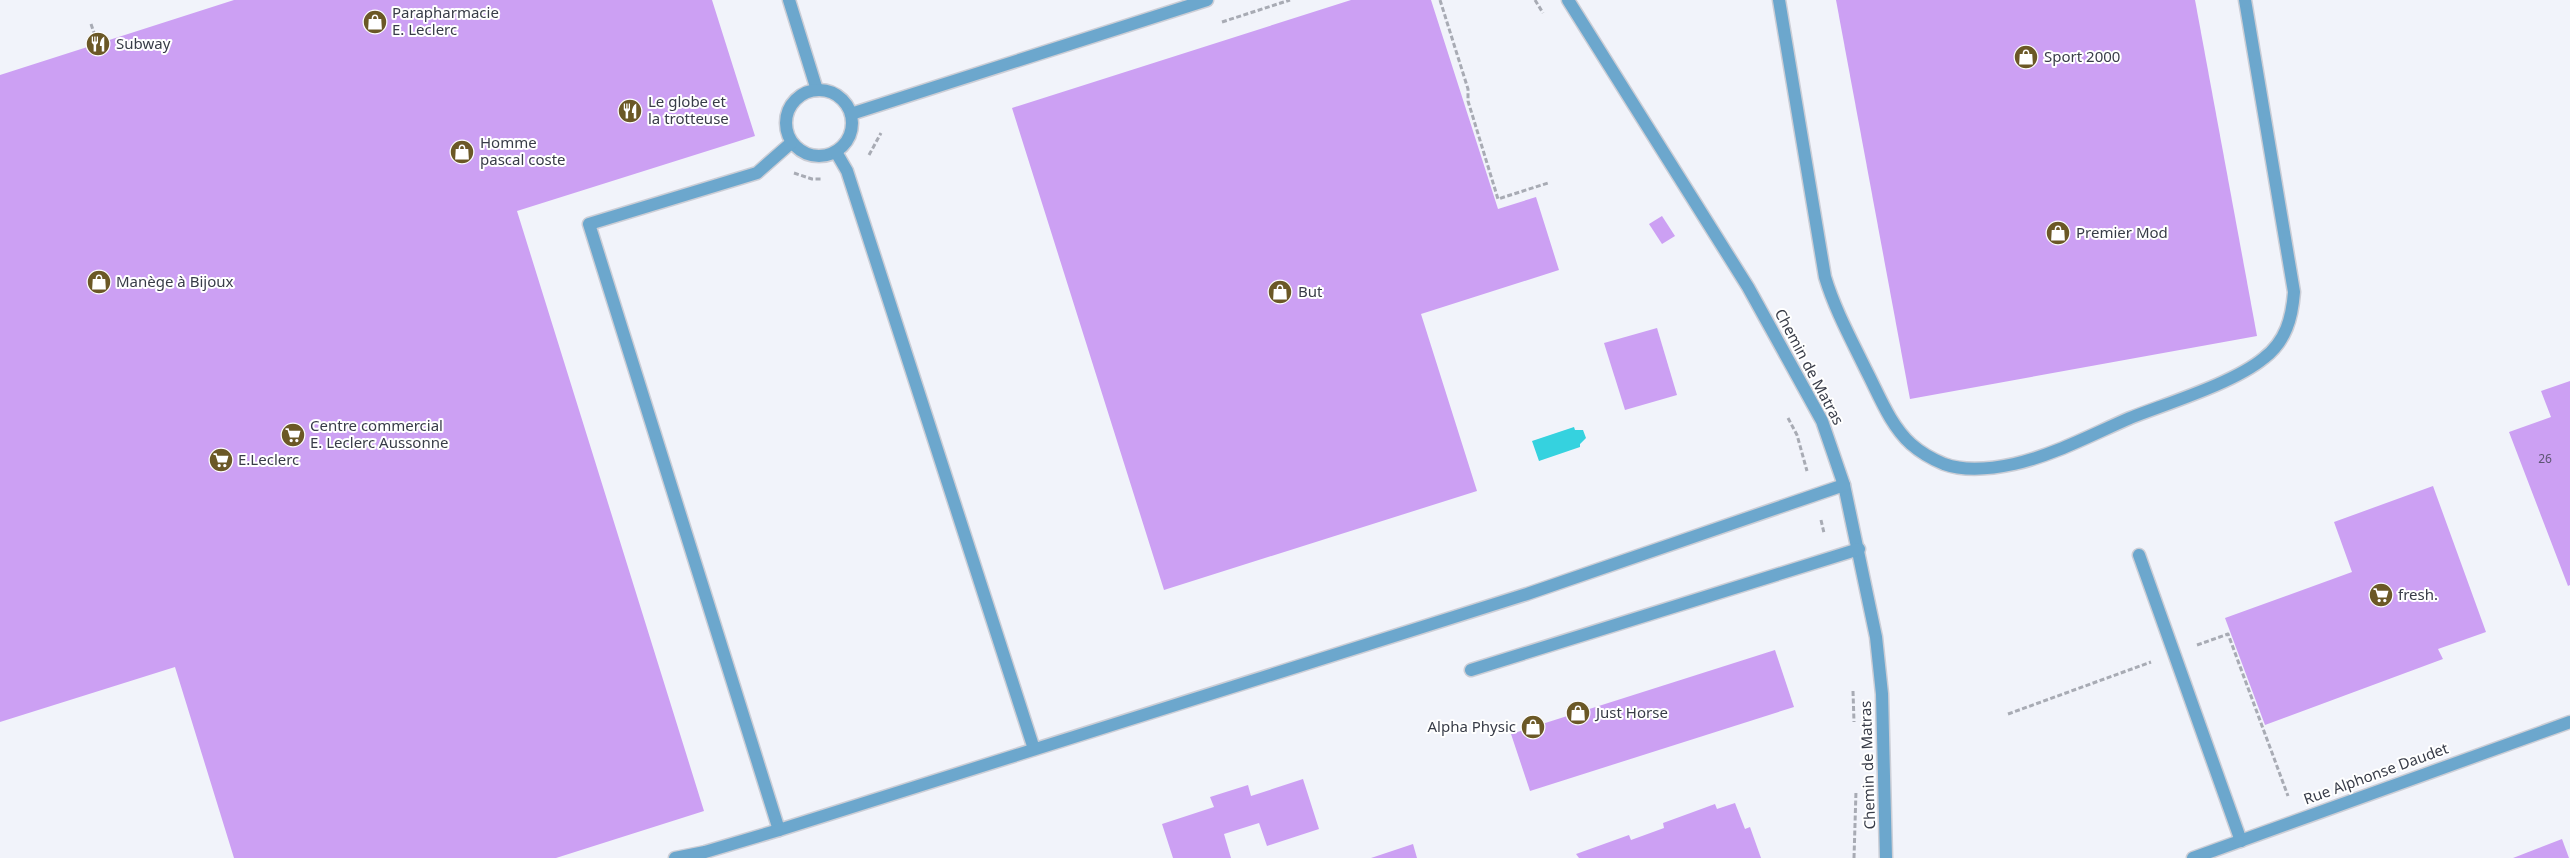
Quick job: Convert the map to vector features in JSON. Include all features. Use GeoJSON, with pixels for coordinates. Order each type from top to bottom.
{"type":"FeatureCollection","features":[{"type":"Feature","properties":{"kind":"street"},"geometry":{"type":"LineString","coordinates":[[789,0],[817,90]]}},
{"type":"Feature","properties":{"kind":"street"},"geometry":{"type":"LineString","coordinates":[[851,114],[1207,0]]}},
{"type":"Feature","properties":{"kind":"street","name":"Chemin de Matras"},"geometry":{"type":"LineString","coordinates":[[1568,0],[1748,288],[1822,422],[1844,485],[1876,637],[1882,694],[1886,858]]}},
{"type":"Feature","properties":{"kind":"street"},"geometry":{"type":"LineString","coordinates":[[1778,0],[1825,277],[1833,304],[1886,409],[1898,428],[1910,443],[1926,454],[1944,464],[1963,469],[1989,469],[2029,460],[2229,378],[2264,358],[2278,345],[2287,329],[2292,311],[2294,292],[2245,0]]}},
{"type":"Feature","properties":{"kind":"street"},"geometry":{"type":"LineString","coordinates":[[817,90],[826,90],[842,99],[851,114],[853,124],[850,136],[845,145],[836,152],[817,157],[807,155],[792,143],[786,132],[786,120],[789,109],[801,96],[817,90]]}},
{"type":"Feature","properties":{"kind":"street"},"geometry":{"type":"LineString","coordinates":[[779,830],[589,224],[757,173],[792,143]]}},
{"type":"Feature","properties":{"kind":"street"},"geometry":{"type":"LineString","coordinates":[[836,152],[847,171],[1034,749]]}},
{"type":"Feature","properties":{"kind":"street"},"geometry":{"type":"LineString","coordinates":[[675,858],[705,852],[779,830],[1527,594],[1844,485]]}},
{"type":"Feature","properties":{"kind":"street"},"geometry":{"type":"LineString","coordinates":[[1471,670],[1859,549]]}},
{"type":"Feature","properties":{"kind":"street"},"geometry":{"type":"LineString","coordinates":[[2139,555],[2241,841]]}},
{"type":"Feature","properties":{"kind":"street","name":"Rue Alphonse Daudet"},"geometry":{"type":"LineString","coordinates":[[2193,858],[2570,722]]}},
{"type":"Feature","properties":{"kind":"path"},"geometry":{"type":"LineString","coordinates":[[1219,22],[1290,0]]}},
{"type":"Feature","properties":{"kind":"path"},"geometry":{"type":"LineString","coordinates":[[1440,0],[1468,89],[1468,101],[1498,199],[1548,183]]}},
{"type":"Feature","properties":{"kind":"path"},"geometry":{"type":"LineString","coordinates":[[1536,0],[1547,18]]}},
{"type":"Feature","properties":{"kind":"path"},"geometry":{"type":"LineString","coordinates":[[91,24],[98,44]]}},
{"type":"Feature","properties":{"kind":"path"},"geometry":{"type":"LineString","coordinates":[[774,158],[785,169],[812,179],[831,178],[847,171],[865,159],[882,132]]}},
{"type":"Feature","properties":{"kind":"path"},"geometry":{"type":"LineString","coordinates":[[1784,409],[1797,436],[1831,558]]}},
{"type":"Feature","properties":{"kind":"path"},"geometry":{"type":"LineString","coordinates":[[2008,714],[2228,634],[2296,820]]}},
{"type":"Feature","properties":{"kind":"path"},"geometry":{"type":"LineString","coordinates":[[1853,684],[1854,723]]}},
{"type":"Feature","properties":{"kind":"path"},"geometry":{"type":"LineString","coordinates":[[1854,858],[1856,781]]}},
{"type":"Feature","properties":{"kind":"water"},"geometry":{"type":"Polygon","coordinates":[[[1574,427],[1575,430],[1583,430],[1586,438],[1580,444],[1580,447],[1539,461],[1532,441],[1574,427]]]}},
{"type":"Feature","properties":{"kind":"building","name":"Centre commercial E. Leclerc Aussonne"},"geometry":{"type":"Polygon","coordinates":[[[234,0],[712,0],[755,136],[517,211],[704,811],[556,858],[234,858],[175,667],[0,722],[0,75],[234,0]]]}},
{"type":"Feature","properties":{"kind":"building","name":"But"},"geometry":{"type":"Polygon","coordinates":[[[1351,0],[1431,0],[1498,209],[1536,197],[1559,270],[1421,314],[1477,491],[1164,590],[1012,108],[1351,0]]]}},
{"type":"Feature","properties":{"kind":"building","name":"Premier Mod"},"geometry":{"type":"Polygon","coordinates":[[[1836,0],[2195,0],[2257,336],[1910,399],[1836,0]]]}},
{"type":"Feature","properties":{"kind":"building"},"geometry":{"type":"Polygon","coordinates":[[[1662,216],[1675,236],[1662,244],[1649,224],[1662,216]]]}},
{"type":"Feature","properties":{"kind":"building"},"geometry":{"type":"Polygon","coordinates":[[[1657,328],[1677,395],[1625,410],[1604,343],[1657,328]]]}},
{"type":"Feature","properties":{"kind":"building"},"geometry":{"type":"Polygon","coordinates":[[[2570,381],[2570,585],[2568,586],[2509,432],[2551,417],[2541,391],[2570,381]]]}},
{"type":"Feature","properties":{"kind":"building","name":"fresh."},"geometry":{"type":"Polygon","coordinates":[[[2433,486],[2486,632],[2438,649],[2443,659],[2265,725],[2225,618],[2352,572],[2334,522],[2433,486]]]}},
{"type":"Feature","properties":{"kind":"building"},"geometry":{"type":"Polygon","coordinates":[[[1775,650],[1794,707],[1530,791],[1511,734],[1775,650]]]}},
{"type":"Feature","properties":{"kind":"building"},"geometry":{"type":"Polygon","coordinates":[[[1303,779],[1319,829],[1267,846],[1259,823],[1224,834],[1231,858],[1173,858],[1162,824],[1214,807],[1210,797],[1248,785],[1251,796],[1303,779]]]}},
{"type":"Feature","properties":{"kind":"building"},"geometry":{"type":"Polygon","coordinates":[[[1735,803],[1745,829],[1750,827],[1761,858],[1579,858],[1576,854],[1629,835],[1631,840],[1664,828],[1663,823],[1715,804],[1717,809],[1735,803]]]}},
{"type":"Feature","properties":{"kind":"building"},"geometry":{"type":"Polygon","coordinates":[[[2562,839],[2569,858],[2513,858],[2562,839]]]}},
{"type":"Feature","properties":{"kind":"building"},"geometry":{"type":"Polygon","coordinates":[[[1413,844],[1417,858],[1371,858],[1413,844]]]}},
{"type":"Feature","properties":{"kind":"place","name":"Parapharmacie E. Leclerc"},"geometry":{"type":"Point","coordinates":[375,22]}},
{"type":"Feature","properties":{"kind":"place","name":"Subway"},"geometry":{"type":"Point","coordinates":[98,44]}},
{"type":"Feature","properties":{"kind":"place","name":"Sport 2000"},"geometry":{"type":"Point","coordinates":[2026,57]}},
{"type":"Feature","properties":{"kind":"place","name":"Le globe et la trotteuse"},"geometry":{"type":"Point","coordinates":[630,111]}},
{"type":"Feature","properties":{"kind":"place","name":"Homme pascal coste"},"geometry":{"type":"Point","coordinates":[462,152]}},
{"type":"Feature","properties":{"kind":"place","name":"Premier Mod"},"geometry":{"type":"Point","coordinates":[2058,233]}},
{"type":"Feature","properties":{"kind":"place","name":"Manège à Bijoux"},"geometry":{"type":"Point","coordinates":[99,282]}},
{"type":"Feature","properties":{"kind":"place","name":"But"},"geometry":{"type":"Point","coordinates":[1280,292]}},
{"type":"Feature","properties":{"kind":"place","name":"Centre commercial E. Leclerc Aussonne"},"geometry":{"type":"Point","coordinates":[293,435]}},
{"type":"Feature","properties":{"kind":"place","name":"E.Leclerc"},"geometry":{"type":"Point","coordinates":[221,460]}},
{"type":"Feature","properties":{"kind":"place","name":"fresh."},"geometry":{"type":"Point","coordinates":[2381,595]}},
{"type":"Feature","properties":{"kind":"place","name":"Just Horse"},"geometry":{"type":"Point","coordinates":[1578,713]}},
{"type":"Feature","properties":{"kind":"place","name":"Alpha Physic"},"geometry":{"type":"Point","coordinates":[1533,727]}}]}
